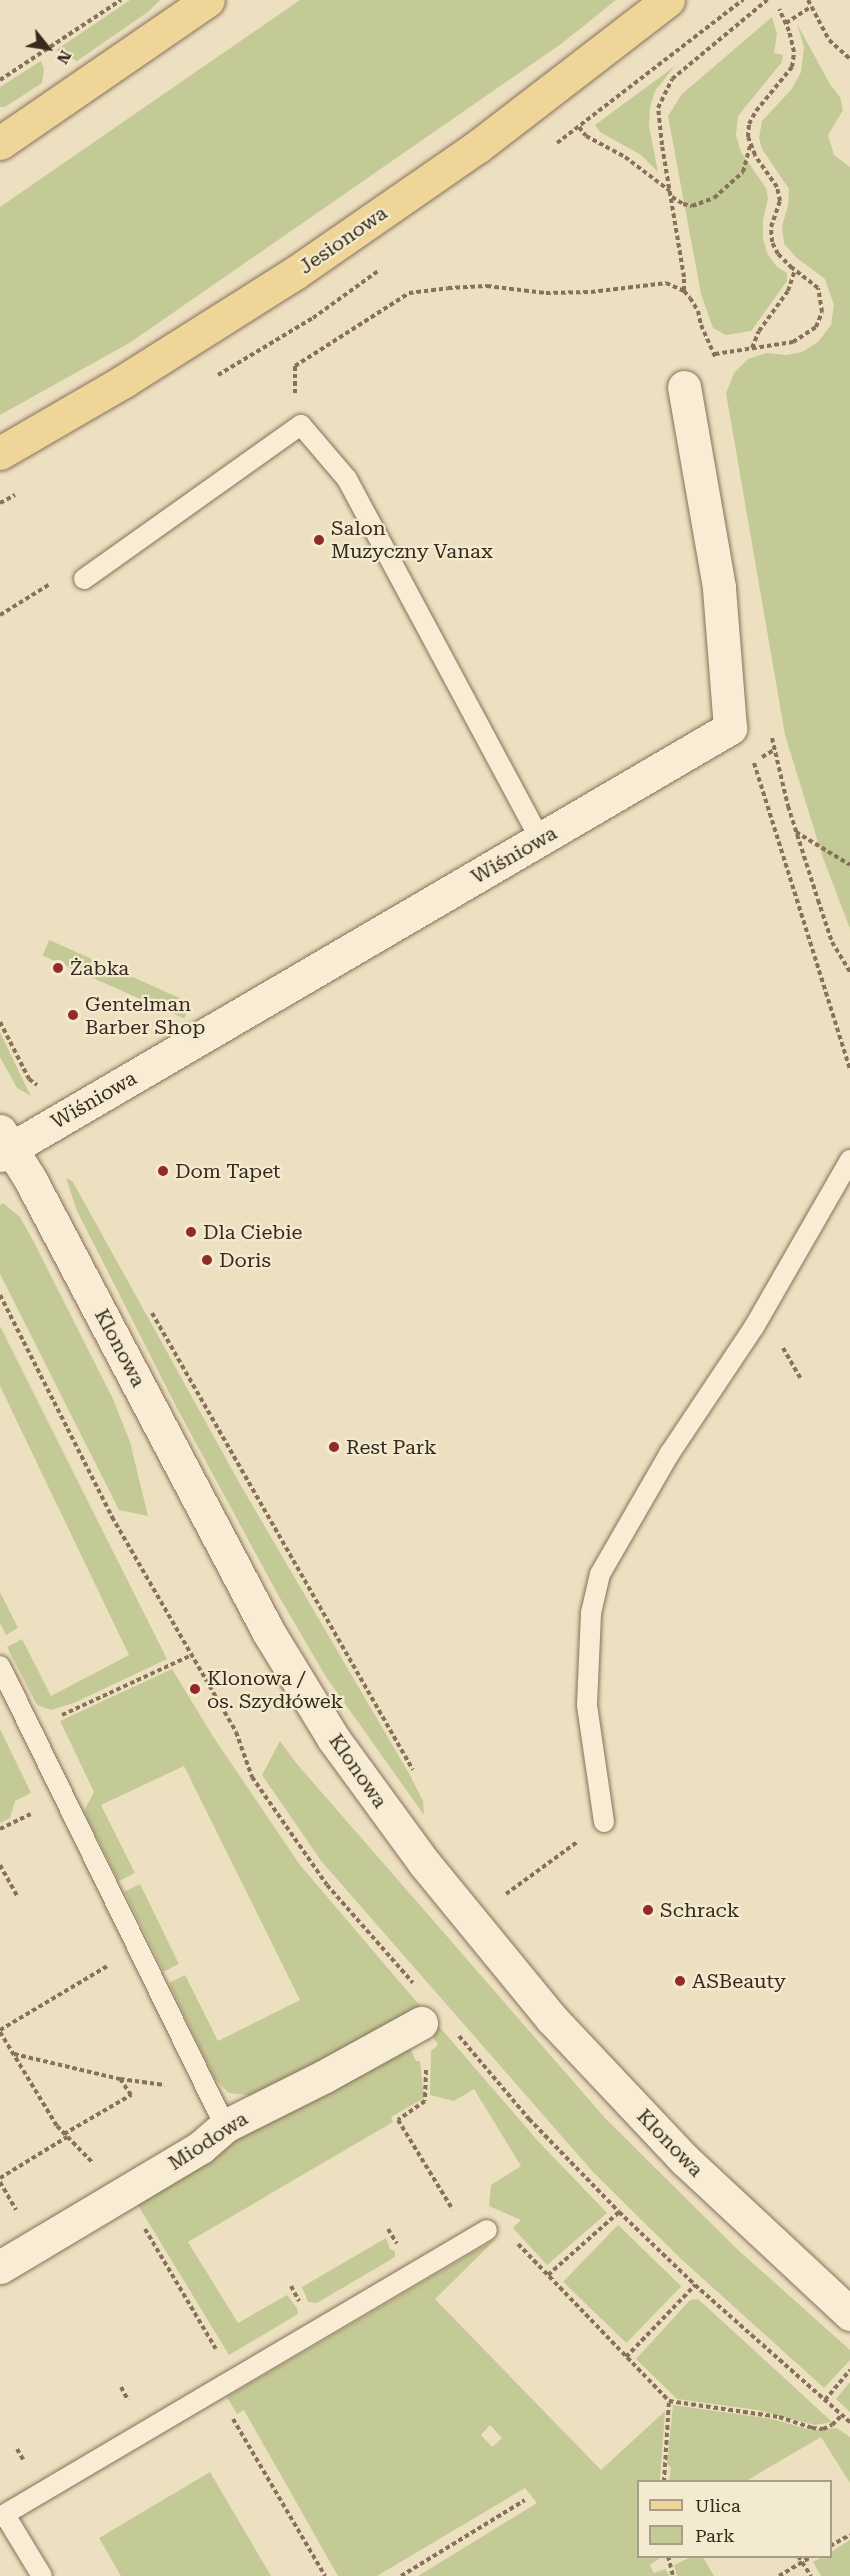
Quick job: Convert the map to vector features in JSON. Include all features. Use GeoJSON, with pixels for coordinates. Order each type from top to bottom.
{"type":"FeatureCollection","features":[{"type":"Feature","properties":{"kind":"main road"},"geometry":{"type":"LineString","coordinates":[[0,143],[208,0]]}},
{"type":"Feature","properties":{"kind":"main road","name":"Jesionowa"},"geometry":{"type":"LineString","coordinates":[[0,453],[124,381],[295,273],[477,147],[668,0]]}},
{"type":"Feature","properties":{"kind":"street","name":"Wiśniowa"},"geometry":{"type":"LineString","coordinates":[[4,1144],[540,839],[730,728],[719,587],[684,387]]}},
{"type":"Feature","properties":{"kind":"street","name":"Klonowa"},"geometry":{"type":"LineString","coordinates":[[4,1144],[269,1633],[333,1738],[425,1864],[552,2019],[685,2160],[850,2314]]}},
{"type":"Feature","properties":{"kind":"street","name":"Miodowa"},"geometry":{"type":"LineString","coordinates":[[0,2268],[201,2147],[225,2126],[323,2077],[421,2023]]}},
{"type":"Feature","properties":{"kind":"lane"},"geometry":{"type":"LineString","coordinates":[[84,579],[301,425],[347,479],[540,839]]}},
{"type":"Feature","properties":{"kind":"lane"},"geometry":{"type":"LineString","coordinates":[[604,1822],[587,1705],[591,1613],[600,1574],[669,1453],[754,1327],[850,1160]]}},
{"type":"Feature","properties":{"kind":"lane"},"geometry":{"type":"LineString","coordinates":[[0,1666],[225,2126]]}},
{"type":"Feature","properties":{"kind":"lane"},"geometry":{"type":"LineString","coordinates":[[42,2576],[3,2516],[487,2230]]}},
{"type":"Feature","properties":{"kind":"path"},"geometry":{"type":"LineString","coordinates":[[0,80],[121,0]]}},
{"type":"Feature","properties":{"kind":"path"},"geometry":{"type":"LineString","coordinates":[[750,142],[754,155],[777,187],[780,201],[771,227],[772,242],[778,254],[818,288],[822,312],[816,327],[793,342],[715,354],[701,325],[698,311],[684,291],[658,108],[663,93],[684,68],[767,0]]}},
{"type":"Feature","properties":{"kind":"path"},"geometry":{"type":"LineString","coordinates":[[808,0],[829,40],[850,59]]}},
{"type":"Feature","properties":{"kind":"path"},"geometry":{"type":"LineString","coordinates":[[786,23],[811,7]]}},
{"type":"Feature","properties":{"kind":"path"},"geometry":{"type":"LineString","coordinates":[[579,127],[586,136],[625,157],[683,204],[692,206],[714,198],[743,172],[750,152],[749,124],[756,111],[792,68],[794,52],[786,23],[779,9]]}},
{"type":"Feature","properties":{"kind":"path"},"geometry":{"type":"LineString","coordinates":[[752,348],[759,331],[788,291],[795,270]]}},
{"type":"Feature","properties":{"kind":"path"},"geometry":{"type":"LineString","coordinates":[[301,425],[294,389],[295,366],[409,293],[487,286],[546,293],[591,292],[666,283],[684,291]]}},
{"type":"Feature","properties":{"kind":"path"},"geometry":{"type":"LineString","coordinates":[[0,615],[52,582],[84,579]]}},
{"type":"Feature","properties":{"kind":"path"},"geometry":{"type":"LineString","coordinates":[[753,762],[850,1070]]}},
{"type":"Feature","properties":{"kind":"path"},"geometry":{"type":"LineString","coordinates":[[796,831],[850,865]]}},
{"type":"Feature","properties":{"kind":"path"},"geometry":{"type":"LineString","coordinates":[[0,1022],[29,1079],[39,1085]]}},
{"type":"Feature","properties":{"kind":"path"},"geometry":{"type":"LineString","coordinates":[[0,1295],[112,1516],[236,1732],[252,1777],[280,1821],[327,1885],[416,1986]]}},
{"type":"Feature","properties":{"kind":"path"},"geometry":{"type":"LineString","coordinates":[[147,1305],[418,1780]]}},
{"type":"Feature","properties":{"kind":"path"},"geometry":{"type":"LineString","coordinates":[[777,1338],[801,1379]]}},
{"type":"Feature","properties":{"kind":"path"},"geometry":{"type":"LineString","coordinates":[[31,1729],[192,1655]]}},
{"type":"Feature","properties":{"kind":"path"},"geometry":{"type":"LineString","coordinates":[[499,1900],[604,1822]]}},
{"type":"Feature","properties":{"kind":"path"},"geometry":{"type":"LineString","coordinates":[[0,1865],[17,1896]]}},
{"type":"Feature","properties":{"kind":"path"},"geometry":{"type":"LineString","coordinates":[[99,2169],[66,2135],[0,2031],[138,1948]]}},
{"type":"Feature","properties":{"kind":"path"},"geometry":{"type":"LineString","coordinates":[[454,2030],[529,2119],[619,2212],[695,2285],[850,2422]]}},
{"type":"Feature","properties":{"kind":"path"},"geometry":{"type":"LineString","coordinates":[[13,2054],[120,2079],[174,2087]]}},
{"type":"Feature","properties":{"kind":"path"},"geometry":{"type":"LineString","coordinates":[[425,2066],[425,2101],[398,2121],[458,2218]]}},
{"type":"Feature","properties":{"kind":"path"},"geometry":{"type":"LineString","coordinates":[[0,2178],[131,2095],[120,2079]]}},
{"type":"Feature","properties":{"kind":"path"},"geometry":{"type":"LineString","coordinates":[[548,2275],[619,2212]]}},
{"type":"Feature","properties":{"kind":"path"},"geometry":{"type":"LineString","coordinates":[[487,2230],[499,2223],[669,2402],[779,2417],[812,2428],[824,2429],[842,2415]]}},
{"type":"Feature","properties":{"kind":"path"},"geometry":{"type":"LineString","coordinates":[[142,2224],[220,2355]]}},
{"type":"Feature","properties":{"kind":"path"},"geometry":{"type":"LineString","coordinates":[[627,2357],[695,2285]]}},
{"type":"Feature","properties":{"kind":"path"},"geometry":{"type":"LineString","coordinates":[[825,2400],[850,2370]]}},
{"type":"Feature","properties":{"kind":"path"},"geometry":{"type":"LineString","coordinates":[[216,2390],[325,2576]]}},
{"type":"Feature","properties":{"kind":"path"},"geometry":{"type":"LineString","coordinates":[[664,2480],[669,2402]]}},
{"type":"Feature","properties":{"kind":"path"},"geometry":{"type":"LineString","coordinates":[[400,2576],[525,2500]]}},
{"type":"Feature","properties":{"kind":"path"},"geometry":{"type":"LineString","coordinates":[[832,2545],[850,2535]]}},
{"type":"Feature","properties":{"kind":"path"},"geometry":{"type":"LineString","coordinates":[[669,2558],[674,2576]]}},
{"type":"Feature","properties":{"kind":"path"},"geometry":{"type":"LineString","coordinates":[[799,2558],[811,2576]]}},
{"type":"Feature","properties":{"kind":"path"},"geometry":{"type":"LineString","coordinates":[[779,2576],[809,2558]]}},
{"type":"Feature","properties":{"kind":"green space"},"geometry":{"type":"Polygon","coordinates":[[[130,0],[160,0],[148,12],[77,61],[56,50],[130,0]]]}},
{"type":"Feature","properties":{"kind":"green space"},"geometry":{"type":"Polygon","coordinates":[[[300,0],[616,0],[561,44],[131,342],[0,415],[0,207],[300,0]]]}},
{"type":"Feature","properties":{"kind":"green space"},"geometry":{"type":"Polygon","coordinates":[[[772,17],[777,34],[774,53],[783,55],[782,62],[738,116],[736,135],[741,152],[766,188],[768,198],[763,221],[763,238],[767,253],[777,267],[787,273],[787,281],[751,331],[726,335],[713,328],[701,294],[668,116],[682,94],[772,17]]]}},
{"type":"Feature","properties":{"kind":"green space"},"geometry":{"type":"Polygon","coordinates":[[[797,24],[830,84],[840,97],[843,110],[828,135],[834,155],[850,167],[850,929],[822,855],[785,735],[726,393],[734,373],[748,359],[766,353],[787,355],[802,352],[818,342],[831,325],[834,305],[825,279],[797,258],[784,244],[782,226],[788,206],[789,189],[762,149],[759,138],[762,121],[791,90],[801,72],[804,47],[797,24]]]}},
{"type":"Feature","properties":{"kind":"green space"},"geometry":{"type":"Polygon","coordinates":[[[41,61],[44,69],[42,83],[5,107],[0,107],[0,87],[41,61]]]}},
{"type":"Feature","properties":{"kind":"green space"},"geometry":{"type":"Polygon","coordinates":[[[675,66],[655,91],[650,108],[649,126],[658,172],[641,155],[600,132],[595,125],[675,66]]]}},
{"type":"Feature","properties":{"kind":"green space"},"geometry":{"type":"Polygon","coordinates":[[[49,940],[191,1003],[184,1019],[42,955],[49,940]]]}},
{"type":"Feature","properties":{"kind":"green space"},"geometry":{"type":"Polygon","coordinates":[[[0,1032],[31,1096],[17,1088],[0,1057],[0,1032]]]}},
{"type":"Feature","properties":{"kind":"green space"},"geometry":{"type":"Polygon","coordinates":[[[66,1178],[73,1182],[240,1484],[411,1777],[423,1801],[424,1815],[326,1677],[277,1593],[178,1410],[77,1211],[66,1178]]]}},
{"type":"Feature","properties":{"kind":"green space"},"geometry":{"type":"Polygon","coordinates":[[[3,1203],[20,1217],[113,1399],[130,1442],[148,1516],[119,1510],[0,1274],[0,1205],[3,1203]]]}},
{"type":"Feature","properties":{"kind":"green space"},"geometry":{"type":"Polygon","coordinates":[[[0,1326],[167,1659],[74,1703],[51,1710],[37,1705],[7,1647],[22,1639],[51,1696],[129,1655],[0,1386],[0,1326]]]}},
{"type":"Feature","properties":{"kind":"green space"},"geometry":{"type":"Polygon","coordinates":[[[0,1592],[18,1628],[6,1635],[0,1623],[0,1592]]]}},
{"type":"Feature","properties":{"kind":"green space"},"geometry":{"type":"Polygon","coordinates":[[[172,1669],[214,1738],[300,1865],[421,2007],[255,2096],[229,2093],[215,2079],[169,1983],[185,1975],[218,2041],[300,2000],[184,1766],[101,1805],[135,1873],[119,1881],[84,1811],[94,1792],[60,1721],[172,1669]]]}},
{"type":"Feature","properties":{"kind":"green space"},"geometry":{"type":"Polygon","coordinates":[[[0,1729],[31,1793],[15,1801],[10,1818],[0,1823],[0,1729]]]}},
{"type":"Feature","properties":{"kind":"green space"},"geometry":{"type":"Polygon","coordinates":[[[280,1741],[297,1764],[605,2118],[737,2249],[850,2350],[850,2360],[824,2388],[681,2259],[593,2172],[322,1862],[262,1775],[280,1741]]]}},
{"type":"Feature","properties":{"kind":"green space"},"geometry":{"type":"Polygon","coordinates":[[[140,1884],[179,1964],[164,1971],[125,1891],[140,1884]]]}},
{"type":"Feature","properties":{"kind":"green space"},"geometry":{"type":"Polygon","coordinates":[[[437,2024],[537,2140],[607,2213],[547,2265],[513,2228],[521,2220],[489,2206],[491,2185],[521,2166],[474,2089],[454,2101],[430,2095],[431,2051],[438,2045],[428,2028],[437,2024]]]}},
{"type":"Feature","properties":{"kind":"green space"},"geometry":{"type":"Polygon","coordinates":[[[406,2040],[416,2061],[420,2061],[424,2098],[391,2117],[393,2122],[188,2242],[238,2323],[287,2295],[297,2308],[298,2314],[229,2355],[136,2202],[202,2160],[406,2040]]]}},
{"type":"Feature","properties":{"kind":"green space"},"geometry":{"type":"Polygon","coordinates":[[[618,2225],[681,2286],[626,2343],[563,2282],[618,2225]]]}},
{"type":"Feature","properties":{"kind":"green space"},"geometry":{"type":"Polygon","coordinates":[[[386,2238],[390,2249],[395,2251],[395,2257],[317,2303],[308,2302],[302,2287],[386,2238]]]}},
{"type":"Feature","properties":{"kind":"green space"},"geometry":{"type":"Polygon","coordinates":[[[496,2239],[435,2299],[601,2470],[665,2411],[660,2480],[637,2480],[637,2558],[660,2558],[650,2565],[654,2573],[665,2569],[670,2576],[418,2576],[537,2503],[525,2488],[377,2576],[338,2576],[244,2410],[237,2414],[227,2397],[496,2239]],[[490,2425],[481,2435],[492,2447],[502,2438],[490,2425]]]}},
{"type":"Feature","properties":{"kind":"green space"},"geometry":{"type":"Polygon","coordinates":[[[698,2299],[832,2422],[815,2425],[757,2410],[677,2399],[636,2359],[690,2300],[698,2299]]]}},
{"type":"Feature","properties":{"kind":"green space"},"geometry":{"type":"Polygon","coordinates":[[[850,2382],[850,2412],[836,2399],[850,2382]]]}},
{"type":"Feature","properties":{"kind":"green space"},"geometry":{"type":"Polygon","coordinates":[[[673,2405],[772,2419],[811,2430],[837,2428],[850,2437],[850,2483],[821,2437],[748,2480],[669,2480],[671,2468],[667,2463],[673,2405]]]}},
{"type":"Feature","properties":{"kind":"green space"},"geometry":{"type":"Polygon","coordinates":[[[210,2472],[271,2576],[121,2576],[99,2538],[210,2472]]]}},
{"type":"Feature","properties":{"kind":"green space"},"geometry":{"type":"Polygon","coordinates":[[[850,2540],[850,2576],[821,2576],[813,2562],[820,2558],[832,2558],[832,2551],[850,2540]]]}},
{"type":"Feature","properties":{"kind":"green space"},"geometry":{"type":"Polygon","coordinates":[[[689,2558],[704,2558],[714,2576],[677,2576],[674,2565],[689,2558]]]}},
{"type":"Feature","properties":{"kind":"place","name":"Salon Muzyczny Vanax"},"geometry":{"type":"Point","coordinates":[319,540]}},
{"type":"Feature","properties":{"kind":"place","name":"Żabka"},"geometry":{"type":"Point","coordinates":[58,968]}},
{"type":"Feature","properties":{"kind":"place","name":"Gentelman Barber Shop"},"geometry":{"type":"Point","coordinates":[73,1015]}},
{"type":"Feature","properties":{"kind":"place","name":"Dom Tapet"},"geometry":{"type":"Point","coordinates":[163,1171]}},
{"type":"Feature","properties":{"kind":"place","name":"Dla Ciebie"},"geometry":{"type":"Point","coordinates":[191,1232]}},
{"type":"Feature","properties":{"kind":"place","name":"Doris"},"geometry":{"type":"Point","coordinates":[207,1260]}},
{"type":"Feature","properties":{"kind":"place","name":"Rest Park"},"geometry":{"type":"Point","coordinates":[334,1447]}},
{"type":"Feature","properties":{"kind":"place","name":"Klonowa / os. Szydłówek"},"geometry":{"type":"Point","coordinates":[195,1689]}},
{"type":"Feature","properties":{"kind":"place","name":"Schrack"},"geometry":{"type":"Point","coordinates":[648,1910]}},
{"type":"Feature","properties":{"kind":"place","name":"ASBeauty"},"geometry":{"type":"Point","coordinates":[680,1981]}}]}
